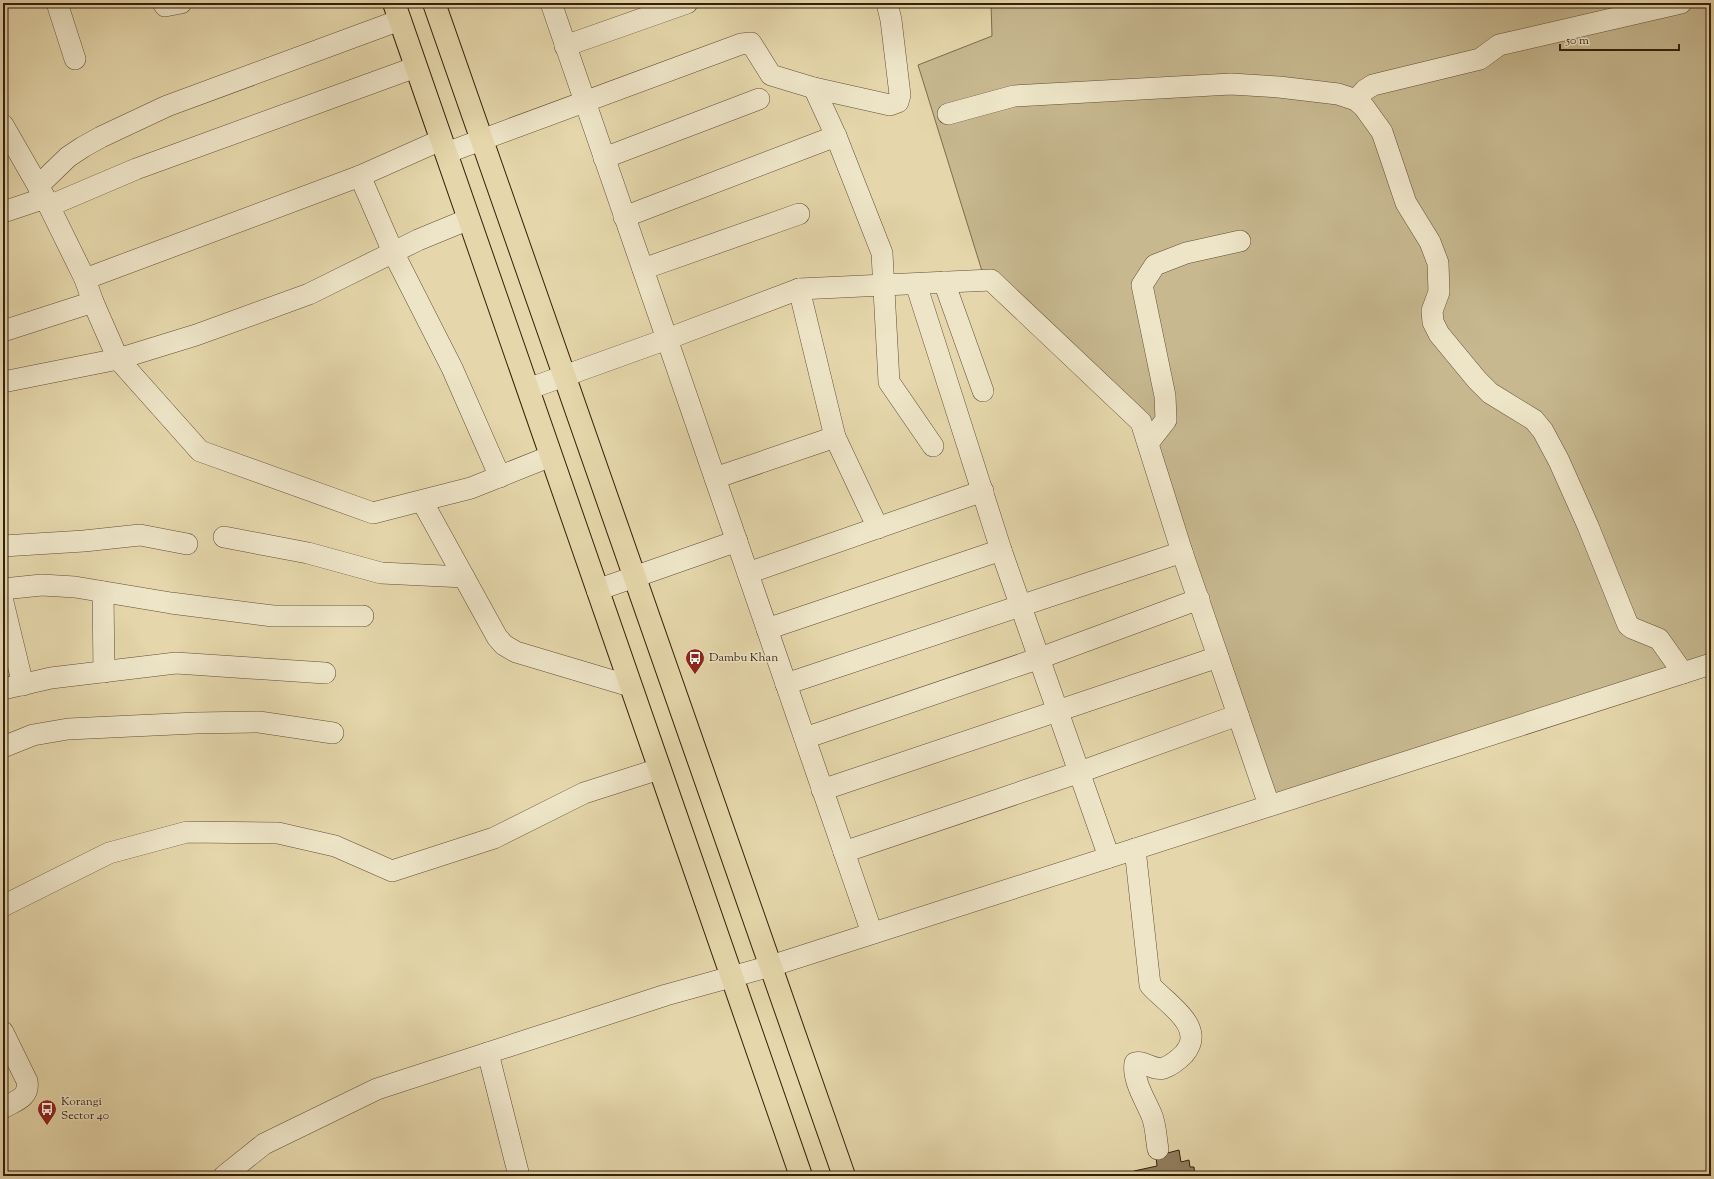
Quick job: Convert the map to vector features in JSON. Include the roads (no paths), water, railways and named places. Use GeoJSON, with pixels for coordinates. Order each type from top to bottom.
{"type":"FeatureCollection","features":[{"type":"Feature","properties":{"kind":"main road"},"geometry":{"type":"LineString","coordinates":[[434,3],[844,1176]]}},
{"type":"Feature","properties":{"kind":"main road"},"geometry":{"type":"LineString","coordinates":[[397,12],[801,1176]]}},
{"type":"Feature","properties":{"kind":"street"},"geometry":{"type":"LineString","coordinates":[[58,3],[75,59]]}},
{"type":"Feature","properties":{"kind":"street"},"geometry":{"type":"LineString","coordinates":[[163,3],[165,6],[180,3]]}},
{"type":"Feature","properties":{"kind":"street"},"geometry":{"type":"LineString","coordinates":[[551,3],[872,933]]}},
{"type":"Feature","properties":{"kind":"street"},"geometry":{"type":"LineString","coordinates":[[565,46],[688,3]]}},
{"type":"Feature","properties":{"kind":"street"},"geometry":{"type":"LineString","coordinates":[[85,279],[360,176],[444,147],[482,141],[741,44],[751,43],[771,75],[814,88],[890,105],[898,102],[900,95],[891,20],[887,3]]}},
{"type":"Feature","properties":{"kind":"street"},"geometry":{"type":"LineString","coordinates":[[1356,100],[1365,90],[1373,85],[1480,58],[1491,49],[1499,45],[1681,3]]}},
{"type":"Feature","properties":{"kind":"street"},"geometry":{"type":"LineString","coordinates":[[44,197],[68,157],[101,137],[167,106],[397,12]]}},
{"type":"Feature","properties":{"kind":"street"},"geometry":{"type":"LineString","coordinates":[[3,212],[44,197],[136,169],[416,66]]}},
{"type":"Feature","properties":{"kind":"street"},"geometry":{"type":"LineString","coordinates":[[948,114],[1014,96],[1231,84],[1279,87],[1338,94],[1356,100],[1364,106],[1382,132],[1406,203],[1430,242],[1438,263],[1438,292],[1432,311],[1433,322],[1439,334],[1477,380],[1490,393],[1534,420],[1543,432],[1559,461],[1588,526],[1628,625],[1659,639],[1683,673]]}},
{"type":"Feature","properties":{"kind":"street"},"geometry":{"type":"LineString","coordinates":[[814,88],[836,136],[882,253],[889,382],[933,446]]}},
{"type":"Feature","properties":{"kind":"street"},"geometry":{"type":"LineString","coordinates":[[604,158],[759,99]]}},
{"type":"Feature","properties":{"kind":"street"},"geometry":{"type":"LineString","coordinates":[[3,125],[44,197],[85,279],[93,302],[118,359],[200,451],[373,513],[471,488],[551,456]]}},
{"type":"Feature","properties":{"kind":"street"},"geometry":{"type":"LineString","coordinates":[[624,217],[836,136]]}},
{"type":"Feature","properties":{"kind":"street"},"geometry":{"type":"LineString","coordinates":[[360,176],[393,252],[452,368],[500,477]]}},
{"type":"Feature","properties":{"kind":"street"},"geometry":{"type":"LineString","coordinates":[[642,269],[799,214]]}},
{"type":"Feature","properties":{"kind":"street"},"geometry":{"type":"LineString","coordinates":[[3,382],[118,359],[196,335],[309,294],[418,240],[469,219]]}},
{"type":"Feature","properties":{"kind":"street"},"geometry":{"type":"LineString","coordinates":[[1148,443],[1166,420],[1165,396],[1142,285],[1155,265],[1186,253],[1240,241]]}},
{"type":"Feature","properties":{"kind":"street"},"geometry":{"type":"LineString","coordinates":[[528,389],[667,339],[799,289],[991,280],[1141,422],[1182,552],[1269,805]]}},
{"type":"Feature","properties":{"kind":"street"},"geometry":{"type":"LineString","coordinates":[[944,282],[983,391]]}},
{"type":"Feature","properties":{"kind":"street"},"geometry":{"type":"LineString","coordinates":[[916,284],[982,491],[1110,857]]}},
{"type":"Feature","properties":{"kind":"street"},"geometry":{"type":"LineString","coordinates":[[799,289],[835,437],[878,528]]}},
{"type":"Feature","properties":{"kind":"street"},"geometry":{"type":"LineString","coordinates":[[3,331],[93,302]]}},
{"type":"Feature","properties":{"kind":"street"},"geometry":{"type":"LineString","coordinates":[[715,478],[835,437]]}},
{"type":"Feature","properties":{"kind":"street"},"geometry":{"type":"LineString","coordinates":[[748,573],[982,491]]}},
{"type":"Feature","properties":{"kind":"street"},"geometry":{"type":"LineString","coordinates":[[422,501],[497,637],[504,645],[516,652],[630,686]]}},
{"type":"Feature","properties":{"kind":"street"},"geometry":{"type":"LineString","coordinates":[[3,546],[84,541],[140,535],[187,544]]}},
{"type":"Feature","properties":{"kind":"street"},"geometry":{"type":"LineString","coordinates":[[224,537],[308,553],[381,573],[464,577]]}},
{"type":"Feature","properties":{"kind":"street"},"geometry":{"type":"LineString","coordinates":[[597,590],[737,541]]}},
{"type":"Feature","properties":{"kind":"street"},"geometry":{"type":"LineString","coordinates":[[767,629],[1002,550]]}},
{"type":"Feature","properties":{"kind":"street"},"geometry":{"type":"LineString","coordinates":[[786,684],[1182,552]]}},
{"type":"Feature","properties":{"kind":"street"},"geometry":{"type":"LineString","coordinates":[[23,685],[3,602],[42,585],[75,586],[171,603],[273,616],[363,616]]}},
{"type":"Feature","properties":{"kind":"street"},"geometry":{"type":"LineString","coordinates":[[103,592],[104,672]]}},
{"type":"Feature","properties":{"kind":"street"},"geometry":{"type":"LineString","coordinates":[[805,738],[1040,658],[1199,599]]}},
{"type":"Feature","properties":{"kind":"street"},"geometry":{"type":"LineString","coordinates":[[822,790],[1218,656]]}},
{"type":"Feature","properties":{"kind":"street"},"geometry":{"type":"LineString","coordinates":[[3,690],[51,678],[176,663],[325,673]]}},
{"type":"Feature","properties":{"kind":"street"},"geometry":{"type":"LineString","coordinates":[[224,1176],[264,1144],[377,1089],[666,995],[771,966],[1711,664]]}},
{"type":"Feature","properties":{"kind":"street"},"geometry":{"type":"LineString","coordinates":[[844,852],[1080,772],[1238,715]]}},
{"type":"Feature","properties":{"kind":"street"},"geometry":{"type":"LineString","coordinates":[[3,747],[33,735],[68,729],[188,723],[260,722],[333,733]]}},
{"type":"Feature","properties":{"kind":"street"},"geometry":{"type":"LineString","coordinates":[[3,906],[109,853],[187,832],[278,833],[335,846],[392,871],[494,838],[584,793],[659,769]]}},
{"type":"Feature","properties":{"kind":"street"},"geometry":{"type":"LineString","coordinates":[[1135,849],[1150,985],[1159,995],[1167,999],[1187,1023],[1190,1039],[1187,1050],[1175,1063],[1166,1067],[1154,1069],[1145,1064],[1138,1062],[1135,1063],[1134,1070],[1143,1099],[1152,1117],[1158,1149]]}},
{"type":"Feature","properties":{"kind":"street"},"geometry":{"type":"LineString","coordinates":[[3,1032],[27,1081],[28,1088],[26,1094],[3,1108]]}},
{"type":"Feature","properties":{"kind":"street"},"geometry":{"type":"LineString","coordinates":[[488,1053],[519,1176]]}},
{"type":"Feature","properties":{"kind":"place","name":"Dambu Khan"},"geometry":{"type":"Point","coordinates":[695,675]}},
{"type":"Feature","properties":{"kind":"place","name":"Korangi Sector 40"},"geometry":{"type":"Point","coordinates":[47,1126]}}]}
